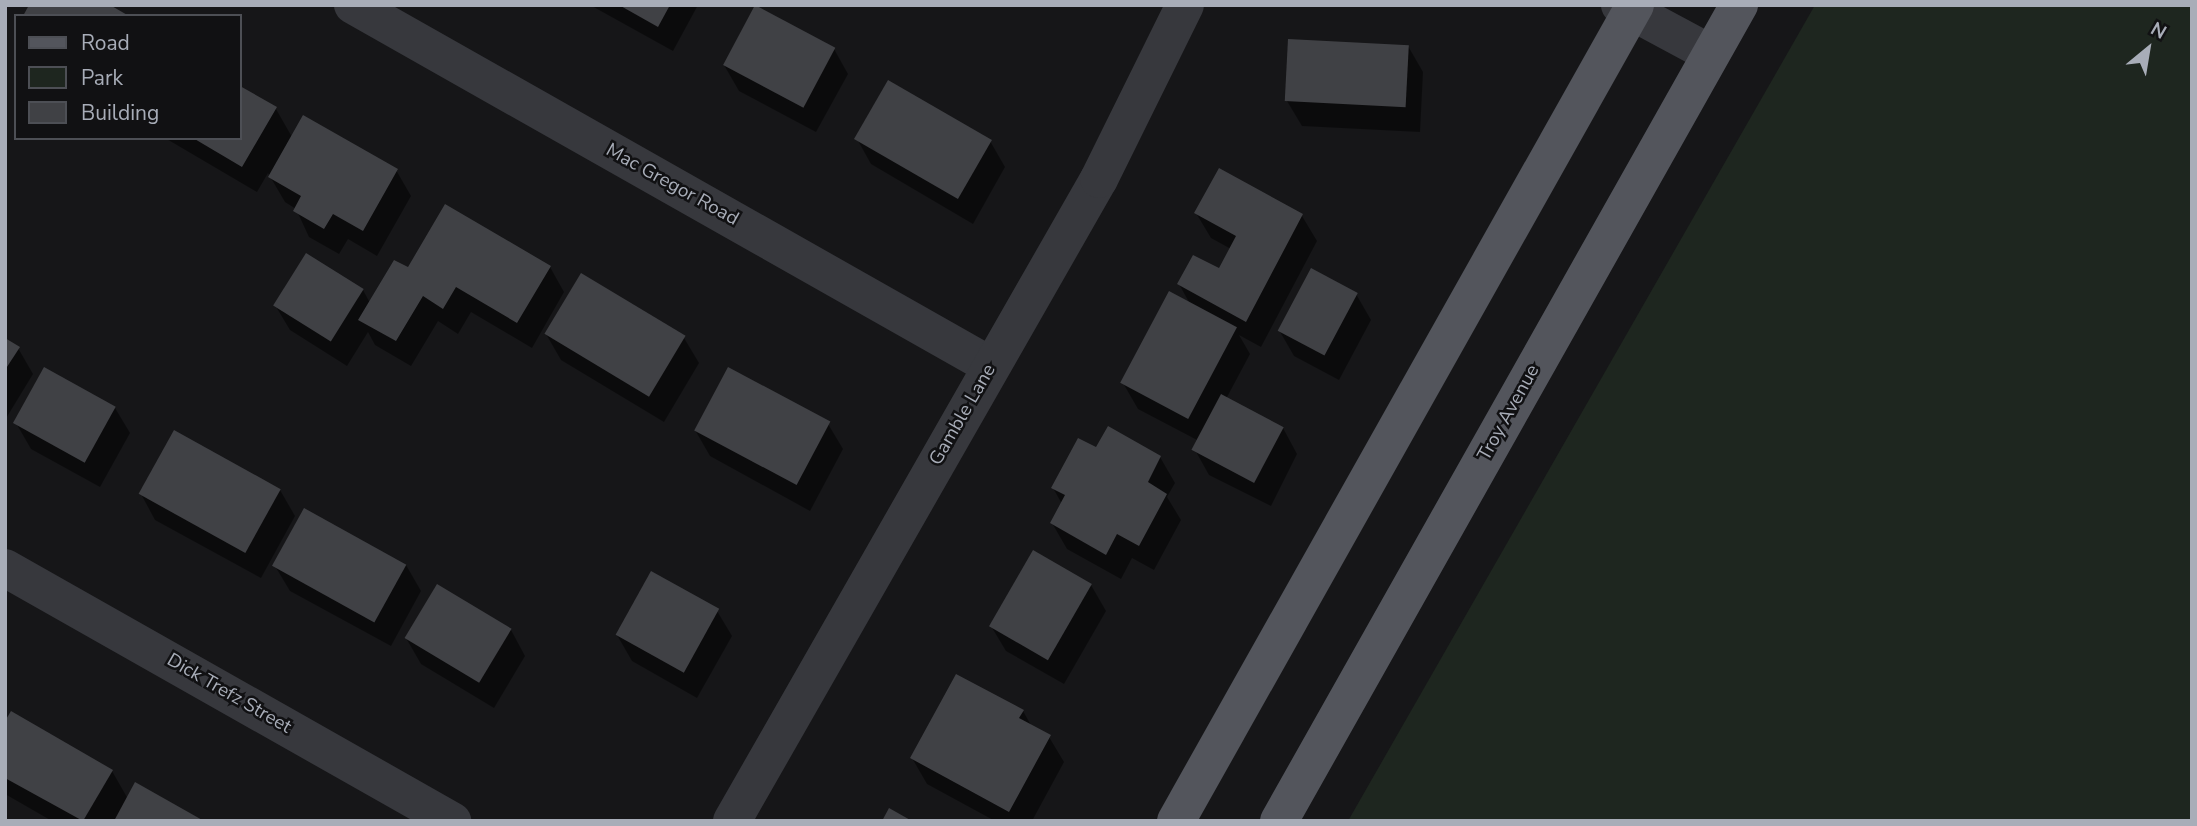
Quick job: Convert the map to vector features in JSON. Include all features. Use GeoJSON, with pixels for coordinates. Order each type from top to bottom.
{"type":"FeatureCollection","features":[{"type":"Feature","properties":{"kind":"main road","name":"Troy Avenue"},"geometry":{"type":"LineString","coordinates":[[1279,821],[1739,5]]}},
{"type":"Feature","properties":{"kind":"main road"},"geometry":{"type":"LineString","coordinates":[[1176,821],[1629,7]]}},
{"type":"Feature","properties":{"kind":"street","name":"Mac Gregor Road"},"geometry":{"type":"LineString","coordinates":[[353,5],[991,366]]}},
{"type":"Feature","properties":{"kind":"street","name":"Gamble Lane"},"geometry":{"type":"LineString","coordinates":[[732,821],[1099,179],[1185,5]]}},
{"type":"Feature","properties":{"kind":"street"},"geometry":{"type":"LineString","coordinates":[[1629,7],[1711,54]]}},
{"type":"Feature","properties":{"kind":"street","name":"Dick Trefz Street"},"geometry":{"type":"LineString","coordinates":[[5,568],[453,821]]}},
{"type":"Feature","properties":{"kind":"green space"},"geometry":{"type":"Polygon","coordinates":[[[1815,5],[2192,5],[2192,821],[1348,821],[1815,5]]]}},
{"type":"Feature","properties":{"kind":"building"},"geometry":{"type":"Polygon","coordinates":[[[29,5],[110,5],[126,14],[24,14],[29,5]]]}},
{"type":"Feature","properties":{"kind":"building"},"geometry":{"type":"Polygon","coordinates":[[[619,5],[670,5],[658,27],[619,5]]]}},
{"type":"Feature","properties":{"kind":"building"},"geometry":{"type":"Polygon","coordinates":[[[755,5],[835,48],[803,108],[723,65],[755,5]]]}},
{"type":"Feature","properties":{"kind":"building"},"geometry":{"type":"Polygon","coordinates":[[[1288,39],[1409,45],[1406,107],[1285,101],[1288,39]]]}},
{"type":"Feature","properties":{"kind":"building"},"geometry":{"type":"Polygon","coordinates":[[[888,80],[992,140],[958,199],[854,139],[888,80]]]}},
{"type":"Feature","properties":{"kind":"building"},"geometry":{"type":"Polygon","coordinates":[[[242,87],[277,107],[242,167],[196,140],[242,140],[242,87]]]}},
{"type":"Feature","properties":{"kind":"building"},"geometry":{"type":"Polygon","coordinates":[[[303,115],[398,169],[363,231],[333,214],[324,229],[293,211],[301,196],[268,177],[303,115]]]}},
{"type":"Feature","properties":{"kind":"building"},"geometry":{"type":"Polygon","coordinates":[[[1219,168],[1303,214],[1246,322],[1177,284],[1193,255],[1219,268],[1236,236],[1194,213],[1219,168]]]}},
{"type":"Feature","properties":{"kind":"building"},"geometry":{"type":"Polygon","coordinates":[[[445,204],[551,266],[517,323],[456,287],[443,309],[423,296],[396,341],[358,320],[394,260],[408,267],[445,204]]]}},
{"type":"Feature","properties":{"kind":"building"},"geometry":{"type":"Polygon","coordinates":[[[306,253],[364,289],[331,342],[273,306],[306,253]]]}},
{"type":"Feature","properties":{"kind":"building"},"geometry":{"type":"Polygon","coordinates":[[[1311,268],[1358,293],[1324,356],[1278,331],[1311,268]]]}},
{"type":"Feature","properties":{"kind":"building"},"geometry":{"type":"Polygon","coordinates":[[[581,273],[686,336],[649,397],[544,334],[581,273]]]}},
{"type":"Feature","properties":{"kind":"building"},"geometry":{"type":"Polygon","coordinates":[[[1169,291],[1237,327],[1188,419],[1120,383],[1169,291]]]}},
{"type":"Feature","properties":{"kind":"building"},"geometry":{"type":"Polygon","coordinates":[[[5,338],[20,347],[5,370],[5,338]]]}},
{"type":"Feature","properties":{"kind":"building"},"geometry":{"type":"Polygon","coordinates":[[[44,367],[116,407],[85,463],[13,423],[44,367]]]}},
{"type":"Feature","properties":{"kind":"building"},"geometry":{"type":"Polygon","coordinates":[[[728,367],[830,421],[797,485],[694,431],[728,367]]]}},
{"type":"Feature","properties":{"kind":"building"},"geometry":{"type":"Polygon","coordinates":[[[1221,394],[1284,427],[1254,483],[1191,450],[1221,394]]]}},
{"type":"Feature","properties":{"kind":"building"},"geometry":{"type":"Polygon","coordinates":[[[1108,426],[1161,456],[1148,482],[1167,494],[1139,546],[1117,534],[1106,555],[1050,523],[1065,495],[1051,488],[1078,438],[1096,447],[1108,426]]]}},
{"type":"Feature","properties":{"kind":"building"},"geometry":{"type":"Polygon","coordinates":[[[174,430],[281,489],[245,553],[139,494],[174,430]]]}},
{"type":"Feature","properties":{"kind":"building"},"geometry":{"type":"Polygon","coordinates":[[[304,508],[406,565],[374,622],[272,566],[304,508]]]}},
{"type":"Feature","properties":{"kind":"building"},"geometry":{"type":"Polygon","coordinates":[[[1033,550],[1092,584],[1048,660],[989,626],[1033,550]]]}},
{"type":"Feature","properties":{"kind":"building"},"geometry":{"type":"Polygon","coordinates":[[[651,571],[719,609],[684,673],[616,635],[651,571]]]}},
{"type":"Feature","properties":{"kind":"building"},"geometry":{"type":"Polygon","coordinates":[[[437,584],[512,629],[479,683],[405,638],[437,584]]]}},
{"type":"Feature","properties":{"kind":"building"},"geometry":{"type":"Polygon","coordinates":[[[956,674],[1024,710],[1019,718],[1051,735],[1009,812],[910,758],[956,674]]]}},
{"type":"Feature","properties":{"kind":"building"},"geometry":{"type":"Polygon","coordinates":[[[11,711],[113,770],[83,821],[5,778],[5,721],[11,711]]]}},
{"type":"Feature","properties":{"kind":"building"},"geometry":{"type":"Polygon","coordinates":[[[135,782],[204,821],[114,821],[135,782]]]}},
{"type":"Feature","properties":{"kind":"building"},"geometry":{"type":"Polygon","coordinates":[[[889,808],[912,821],[882,821],[889,808]]]}}]}
